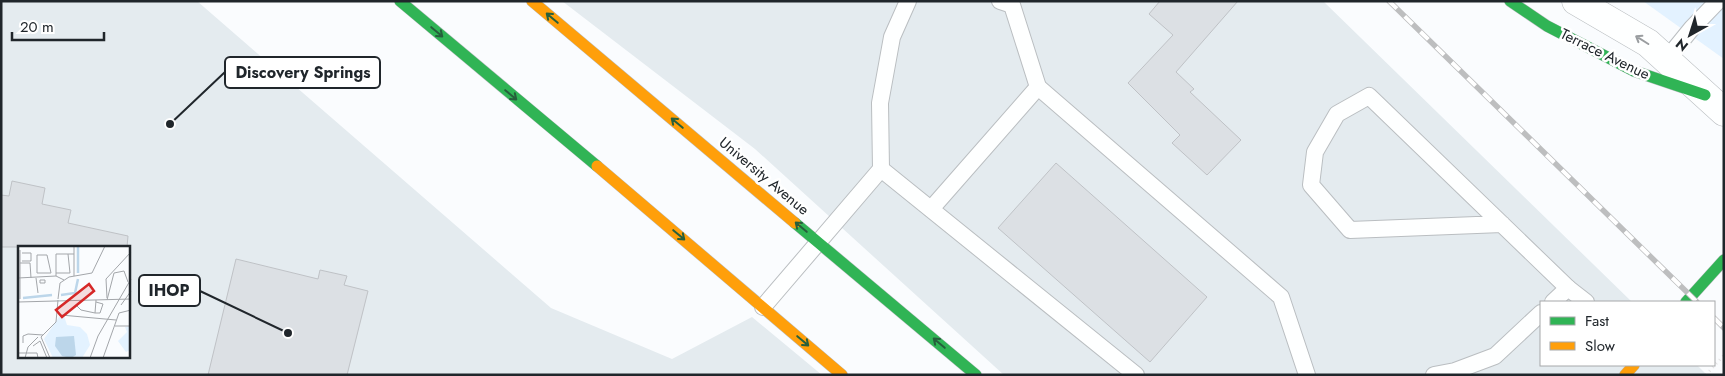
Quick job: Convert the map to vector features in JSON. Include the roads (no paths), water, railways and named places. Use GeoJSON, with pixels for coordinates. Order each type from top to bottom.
{"type":"FeatureCollection","features":[{"type":"Feature","properties":{"kind":"main road"},"geometry":{"type":"LineString","coordinates":[[400,1],[842,375]]}},
{"type":"Feature","properties":{"kind":"main road","name":"University Avenue"},"geometry":{"type":"LineString","coordinates":[[532,1],[976,375]]}},
{"type":"Feature","properties":{"kind":"main road","name":"Terrace Avenue"},"geometry":{"type":"LineString","coordinates":[[1510,1],[1548,26],[1634,71],[1715,103]]}},
{"type":"Feature","properties":{"kind":"main road"},"geometry":{"type":"LineString","coordinates":[[1687,301],[1724,260]]}},
{"type":"Feature","properties":{"kind":"street","name":"Terrace Avenue"},"geometry":{"type":"LineString","coordinates":[[1576,1],[1648,43],[1715,103]]}},
{"type":"Feature","properties":{"kind":"lane"},"geometry":{"type":"LineString","coordinates":[[763,307],[881,169],[880,103],[892,37],[908,1]]}},
{"type":"Feature","properties":{"kind":"lane"},"geometry":{"type":"LineString","coordinates":[[1012,2],[1038,86],[1281,297],[1307,375]]}},
{"type":"Feature","properties":{"kind":"lane"},"geometry":{"type":"LineString","coordinates":[[1666,60],[1716,2]]}},
{"type":"Feature","properties":{"kind":"lane"},"geometry":{"type":"LineString","coordinates":[[931,209],[1038,86]]}},
{"type":"Feature","properties":{"kind":"lane"},"geometry":{"type":"LineString","coordinates":[[1502,224],[1350,230],[1311,184],[1315,152],[1337,114],[1369,96],[1502,224],[1568,288],[1585,301]]}},
{"type":"Feature","properties":{"kind":"lane"},"geometry":{"type":"LineString","coordinates":[[881,169],[1136,375]]}},
{"type":"Feature","properties":{"kind":"lane"},"geometry":{"type":"LineString","coordinates":[[1554,301],[1568,288]]}},
{"type":"Feature","properties":{"kind":"lane"},"geometry":{"type":"LineString","coordinates":[[1434,375],[1455,371],[1495,356],[1540,314]]}},
{"type":"Feature","properties":{"kind":"railway"},"geometry":{"type":"LineString","coordinates":[[1389,1],[1696,301]]}},
{"type":"Feature","properties":{"kind":"railway"},"geometry":{"type":"LineString","coordinates":[[1715,319],[1724,328]]}},
{"type":"Feature","properties":{"kind":"place","name":"Discovery Springs"},"geometry":{"type":"Point","coordinates":[170,124]}},
{"type":"Feature","properties":{"kind":"place","name":"IHOP"},"geometry":{"type":"Point","coordinates":[288,333]}}]}
